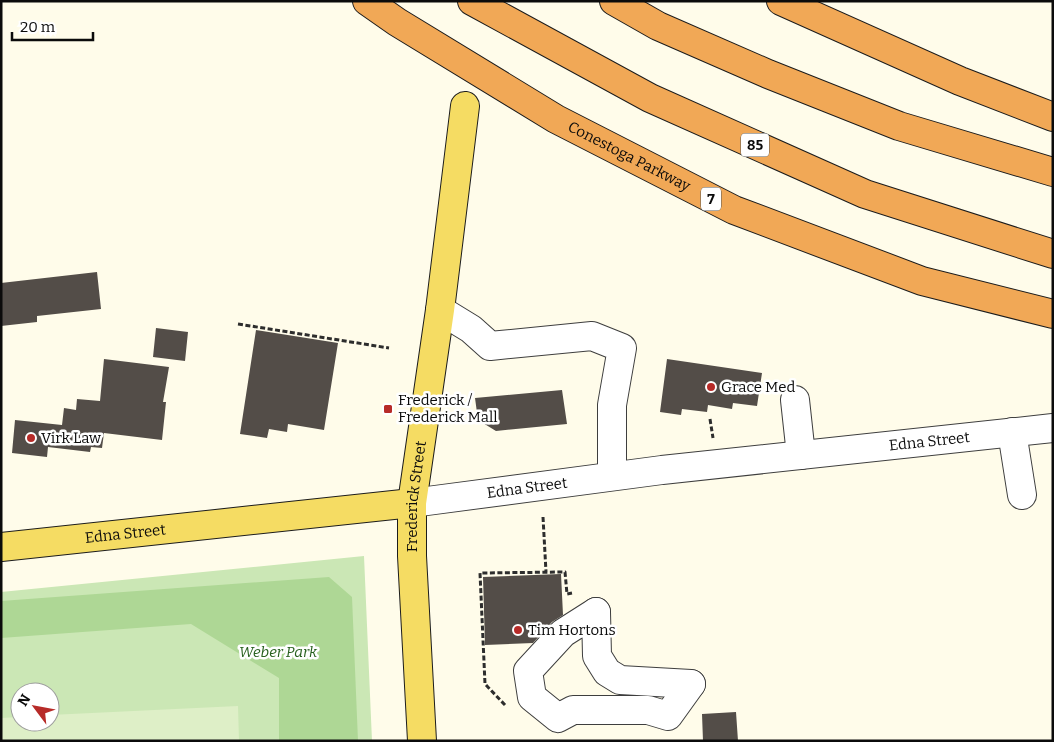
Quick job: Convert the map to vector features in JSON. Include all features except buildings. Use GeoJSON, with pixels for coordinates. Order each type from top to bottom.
{"type":"FeatureCollection","features":[{"type":"Feature","properties":{"kind":"highway"},"geometry":{"type":"LineString","coordinates":[[353,1],[397,22]]}},
{"type":"Feature","properties":{"kind":"highway","name":"Conestoga Parkway"},"geometry":{"type":"LineString","coordinates":[[367,1],[397,22],[556,119],[734,210],[922,282],[1053,314]]}},
{"type":"Feature","properties":{"kind":"highway","name":"85"},"geometry":{"type":"LineString","coordinates":[[472,1],[650,98],[865,194],[1053,254]]}},
{"type":"Feature","properties":{"kind":"highway"},"geometry":{"type":"LineString","coordinates":[[614,1],[658,26],[768,74],[899,126],[1053,172]]}},
{"type":"Feature","properties":{"kind":"highway"},"geometry":{"type":"LineString","coordinates":[[781,1],[960,81],[1053,117]]}},
{"type":"Feature","properties":{"kind":"main road","name":"Frederick Street"},"geometry":{"type":"LineString","coordinates":[[422,741],[412,556],[412,502],[440,310],[465,106]]}},
{"type":"Feature","properties":{"kind":"main road","name":"Edna Street"},"geometry":{"type":"LineString","coordinates":[[1,547],[412,502]]}},
{"type":"Feature","properties":{"kind":"street"},"geometry":{"type":"LineString","coordinates":[[440,310],[471,329],[490,346],[592,336],[622,348],[612,405],[612,476]]}},
{"type":"Feature","properties":{"kind":"street"},"geometry":{"type":"LineString","coordinates":[[795,400],[801,455]]}},
{"type":"Feature","properties":{"kind":"street","name":"Edna Street"},"geometry":{"type":"LineString","coordinates":[[412,502],[612,476],[1053,428]]}},
{"type":"Feature","properties":{"kind":"street"},"geometry":{"type":"LineString","coordinates":[[1012,432],[1022,495]]}},
{"type":"Feature","properties":{"kind":"street"},"geometry":{"type":"LineString","coordinates":[[596,612],[597,656],[607,672],[620,680],[691,684],[668,716],[648,710],[573,710],[558,718],[532,697],[528,671],[563,633],[596,612]]}},
{"type":"Feature","properties":{"kind":"path"},"geometry":{"type":"LineString","coordinates":[[238,324],[389,348]]}},
{"type":"Feature","properties":{"kind":"path"},"geometry":{"type":"LineString","coordinates":[[542,517],[546,572]]}},
{"type":"Feature","properties":{"kind":"path"},"geometry":{"type":"LineString","coordinates":[[506,705],[485,684],[480,573],[565,572],[567,594],[576,593]]}},
{"type":"Feature","properties":{"kind":"green space","name":"Weber Park"},"geometry":{"type":"Polygon","coordinates":[[[364,556],[372,741],[1,741],[1,592],[364,556]]]}},
{"type":"Feature","properties":{"kind":"green space"},"geometry":{"type":"Polygon","coordinates":[[[329,577],[352,597],[358,741],[279,741],[279,678],[191,624],[1,638],[1,601],[329,577]]]}},
{"type":"Feature","properties":{"kind":"green space"},"geometry":{"type":"Polygon","coordinates":[[[238,706],[239,741],[1,741],[1,718],[10,718],[10,732],[60,732],[60,715],[238,706]]]}},
{"type":"Feature","properties":{"kind":"place","name":"Grace Med"},"geometry":{"type":"Point","coordinates":[711,387]}},
{"type":"Feature","properties":{"kind":"place","name":"Frederick / Frederick Mall"},"geometry":{"type":"Point","coordinates":[388,409]}},
{"type":"Feature","properties":{"kind":"place","name":"Virk Law"},"geometry":{"type":"Point","coordinates":[31,438]}},
{"type":"Feature","properties":{"kind":"place","name":"Tim Hortons"},"geometry":{"type":"Point","coordinates":[518,630]}}]}
